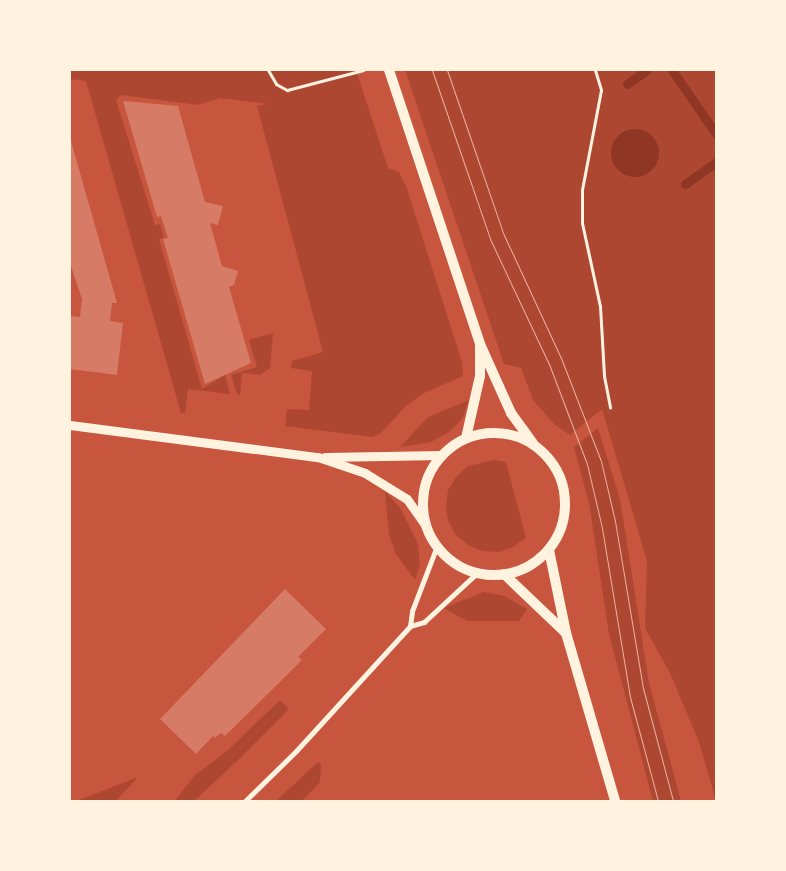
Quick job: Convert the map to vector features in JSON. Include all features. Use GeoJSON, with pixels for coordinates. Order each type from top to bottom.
{"type":"FeatureCollection","features":[{"type":"Feature","properties":{"kind":"main road"},"geometry":{"type":"LineString","coordinates":[[389,70],[480,344],[511,413],[534,444],[553,463],[565,494],[565,514],[560,533],[549,550],[528,566],[504,574],[477,573],[455,563],[437,546],[426,526],[425,488],[431,471],[442,455],[466,438],[489,432],[512,434],[534,444]]}},
{"type":"Feature","properties":{"kind":"main road"},"geometry":{"type":"LineString","coordinates":[[466,438],[480,376],[480,344]]}},
{"type":"Feature","properties":{"kind":"main road"},"geometry":{"type":"LineString","coordinates":[[549,550],[566,633],[615,801]]}},
{"type":"Feature","properties":{"kind":"main road"},"geometry":{"type":"LineString","coordinates":[[504,574],[566,633]]}},
{"type":"Feature","properties":{"kind":"street"},"geometry":{"type":"LineString","coordinates":[[70,425],[318,458],[442,455]]}},
{"type":"Feature","properties":{"kind":"street"},"geometry":{"type":"LineString","coordinates":[[318,458],[365,473],[407,499],[426,526]]}},
{"type":"Feature","properties":{"kind":"street"},"geometry":{"type":"LineString","coordinates":[[410,626],[412,612],[437,546]]}},
{"type":"Feature","properties":{"kind":"street"},"geometry":{"type":"LineString","coordinates":[[245,801],[296,751],[410,626],[424,622],[477,573]]}},
{"type":"Feature","properties":{"kind":"path"},"geometry":{"type":"LineString","coordinates":[[268,70],[276,84],[287,90],[363,70]]}},
{"type":"Feature","properties":{"kind":"path"},"geometry":{"type":"LineString","coordinates":[[595,70],[601,90],[582,190],[582,223],[601,314],[604,376],[610,408]]}},
{"type":"Feature","properties":{"kind":"shaded area"},"geometry":{"type":"Polygon","coordinates":[[[70,70],[356,70],[388,168],[399,172],[407,189],[462,362],[463,376],[422,394],[406,406],[380,434],[372,437],[285,426],[287,409],[309,410],[312,371],[291,368],[292,361],[323,352],[257,106],[267,104],[220,98],[198,105],[121,95],[116,100],[155,225],[160,224],[164,237],[159,239],[202,389],[225,375],[230,394],[188,389],[185,413],[181,413],[86,81],[70,79],[70,70]]]}},
{"type":"Feature","properties":{"kind":"shaded area"},"geometry":{"type":"Polygon","coordinates":[[[405,70],[716,70],[716,801],[699,742],[670,673],[645,628],[647,561],[602,409],[570,435],[554,424],[533,400],[521,368],[504,364],[405,70]]]}},
{"type":"Feature","properties":{"kind":"shaded area"},"geometry":{"type":"Polygon","coordinates":[[[635,129],[644,131],[652,136],[657,144],[659,153],[657,162],[652,170],[644,175],[635,177],[626,175],[618,170],[613,162],[611,153],[613,144],[618,136],[626,131],[635,129]]]}},
{"type":"Feature","properties":{"kind":"shaded area"},"geometry":{"type":"Polygon","coordinates":[[[273,333],[270,368],[260,375],[242,373],[240,395],[237,394],[231,375],[257,367],[249,340],[273,333]]]}},
{"type":"Feature","properties":{"kind":"shaded area"},"geometry":{"type":"Polygon","coordinates":[[[469,400],[462,419],[449,432],[431,442],[400,447],[428,417],[469,400]]]}},
{"type":"Feature","properties":{"kind":"shaded area"},"geometry":{"type":"Polygon","coordinates":[[[598,428],[620,499],[649,683],[681,801],[653,801],[609,634],[589,503],[574,447],[598,428]]]}},
{"type":"Feature","properties":{"kind":"shaded area"},"geometry":{"type":"Polygon","coordinates":[[[494,460],[506,462],[526,538],[513,547],[498,552],[482,551],[468,545],[456,535],[448,521],[446,506],[448,490],[456,477],[468,466],[494,460]]]}},
{"type":"Feature","properties":{"kind":"shaded area"},"geometry":{"type":"Polygon","coordinates":[[[385,491],[401,509],[418,544],[420,564],[415,580],[396,554],[389,535],[385,491]]]}},
{"type":"Feature","properties":{"kind":"shaded area"},"geometry":{"type":"Polygon","coordinates":[[[484,592],[504,596],[527,609],[519,621],[467,621],[444,608],[484,592]]]}},
{"type":"Feature","properties":{"kind":"shaded area"},"geometry":{"type":"Polygon","coordinates":[[[280,700],[289,709],[236,762],[194,801],[175,801],[194,776],[227,751],[280,700]]]}},
{"type":"Feature","properties":{"kind":"shaded area"},"geometry":{"type":"Polygon","coordinates":[[[318,762],[321,764],[320,782],[302,801],[276,801],[318,762]]]}},
{"type":"Feature","properties":{"kind":"shaded area"},"geometry":{"type":"Polygon","coordinates":[[[138,777],[116,801],[77,801],[138,777]]]}},
{"type":"Feature","properties":{"kind":"building"},"geometry":{"type":"Polygon","coordinates":[[[123,101],[178,106],[205,202],[223,206],[218,225],[210,223],[222,266],[238,271],[234,285],[229,287],[251,363],[205,384],[163,239],[168,238],[161,216],[157,217],[123,101]]]}},
{"type":"Feature","properties":{"kind":"building"},"geometry":{"type":"Polygon","coordinates":[[[71,141],[117,303],[112,303],[110,321],[123,323],[117,375],[70,369],[70,316],[80,317],[82,299],[70,263],[71,141]]]}},
{"type":"Feature","properties":{"kind":"building"},"geometry":{"type":"Polygon","coordinates":[[[285,589],[326,629],[298,657],[302,660],[225,736],[221,733],[215,738],[213,736],[196,754],[160,719],[285,589]]]}},
{"type":"Feature","properties":{"kind":"waterway"},"geometry":{"type":"LineString","coordinates":[[627,84],[647,70]]}},
{"type":"Feature","properties":{"kind":"waterway"},"geometry":{"type":"LineString","coordinates":[[672,70],[716,134]]}},
{"type":"Feature","properties":{"kind":"waterway"},"geometry":{"type":"LineString","coordinates":[[685,184],[716,162]]}},
{"type":"Feature","properties":{"kind":"tram line"},"geometry":{"type":"LineString","coordinates":[[432,70],[491,241],[549,364],[587,464],[602,528],[630,697],[658,801]]}},
{"type":"Feature","properties":{"kind":"tram line"},"geometry":{"type":"LineString","coordinates":[[447,70],[503,233],[561,358],[601,461],[615,521],[643,688],[673,801]]}}]}
